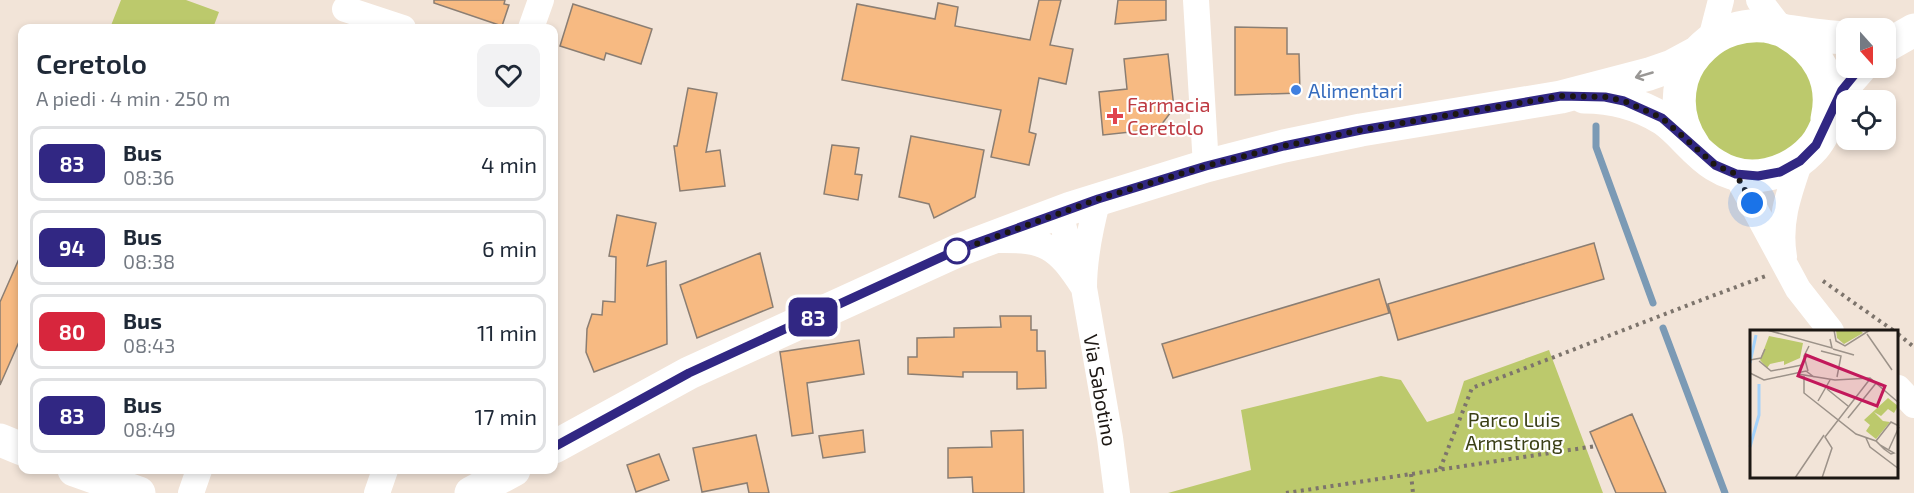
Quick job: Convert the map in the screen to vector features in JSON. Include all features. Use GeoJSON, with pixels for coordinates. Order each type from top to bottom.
{"type":"FeatureCollection","features":[{"type":"Feature","properties":{"kind":"main road"},"geometry":{"type":"LineString","coordinates":[[558,445],[689,373],[957,250],[1098,199],[1206,166],[1284,146],[1361,130],[1561,96],[1649,74],[1672,66],[1728,31],[1745,26],[1764,26],[1836,37]]}},
{"type":"Feature","properties":{"kind":"main road"},"geometry":{"type":"LineString","coordinates":[[1896,31],[1914,28]]}},
{"type":"Feature","properties":{"kind":"main road"},"geometry":{"type":"LineString","coordinates":[[1896,40],[1914,28]]}},
{"type":"Feature","properties":{"kind":"main road"},"geometry":{"type":"LineString","coordinates":[[1782,30],[1809,48],[1822,69],[1830,92],[1830,108],[1826,124]]}},
{"type":"Feature","properties":{"kind":"main road"},"geometry":{"type":"LineString","coordinates":[[1697,150],[1682,124],[1679,101],[1683,78],[1689,64],[1704,46]]}},
{"type":"Feature","properties":{"kind":"main road"},"geometry":{"type":"LineString","coordinates":[[1561,96],[1605,97],[1624,101],[1662,118],[1715,165],[1736,174],[1758,176],[1780,172],[1800,161],[1816,145],[1842,90],[1852,78]]}},
{"type":"Feature","properties":{"kind":"main road"},"geometry":{"type":"LineString","coordinates":[[0,440],[18,447]]}},
{"type":"Feature","properties":{"kind":"main road"},"geometry":{"type":"LineString","coordinates":[[85,474],[139,493]]}},
{"type":"Feature","properties":{"kind":"main road"},"geometry":{"type":"LineString","coordinates":[[471,493],[507,474]]}},
{"type":"Feature","properties":{"kind":"street"},"geometry":{"type":"LineString","coordinates":[[532,24],[541,0]]}},
{"type":"Feature","properties":{"kind":"street"},"geometry":{"type":"LineString","coordinates":[[1196,0],[1206,166]]}},
{"type":"Feature","properties":{"kind":"street"},"geometry":{"type":"LineString","coordinates":[[1704,46],[1721,0]]}},
{"type":"Feature","properties":{"kind":"street"},"geometry":{"type":"LineString","coordinates":[[1759,0],[1782,30]]}},
{"type":"Feature","properties":{"kind":"street"},"geometry":{"type":"LineString","coordinates":[[344,12],[388,24]]}},
{"type":"Feature","properties":{"kind":"street"},"geometry":{"type":"LineString","coordinates":[[1786,269],[1781,240],[1782,221],[1800,161]]}},
{"type":"Feature","properties":{"kind":"street"},"geometry":{"type":"LineString","coordinates":[[1736,174],[1798,289],[1830,330]]}},
{"type":"Feature","properties":{"kind":"street"},"geometry":{"type":"LineString","coordinates":[[1079,281],[1084,270],[1090,227],[1098,199]]}},
{"type":"Feature","properties":{"kind":"street"},"geometry":{"type":"LineString","coordinates":[[1060,212],[1079,281]]}},
{"type":"Feature","properties":{"kind":"street"},"geometry":{"type":"LineString","coordinates":[[987,240],[1026,239],[1046,246],[1059,254],[1079,281]]}},
{"type":"Feature","properties":{"kind":"street","name":"Via Sabotino"},"geometry":{"type":"LineString","coordinates":[[1079,281],[1110,438],[1118,493]]}},
{"type":"Feature","properties":{"kind":"street"},"geometry":{"type":"LineString","coordinates":[[1899,389],[1914,405]]}},
{"type":"Feature","properties":{"kind":"street"},"geometry":{"type":"LineString","coordinates":[[191,493],[198,474]]}},
{"type":"Feature","properties":{"kind":"street"},"geometry":{"type":"LineString","coordinates":[[377,493],[384,474]]}},
{"type":"Feature","properties":{"kind":"path"},"geometry":{"type":"LineString","coordinates":[[1440,469],[1472,388],[1560,356],[1683,306],[1786,269],[1814,274],[1893,330]]}},
{"type":"Feature","properties":{"kind":"path"},"geometry":{"type":"LineString","coordinates":[[1899,335],[1914,347]]}},
{"type":"Feature","properties":{"kind":"path"},"geometry":{"type":"LineString","coordinates":[[1286,493],[1596,447]]}},
{"type":"Feature","properties":{"kind":"path"},"geometry":{"type":"LineString","coordinates":[[1411,474],[1413,493]]}},
{"type":"Feature","properties":{"kind":"green space"},"geometry":{"type":"Polygon","coordinates":[[[121,0],[186,0],[219,12],[214,24],[112,24],[121,0]]]}},
{"type":"Feature","properties":{"kind":"green space"},"geometry":{"type":"Polygon","coordinates":[[[1753,35],[1794,49],[1817,86],[1812,130],[1783,158],[1743,165],[1706,146],[1689,88],[1711,50],[1753,35]]]}},
{"type":"Feature","properties":{"kind":"green space","name":"Parco Luis Armstrong"},"geometry":{"type":"Polygon","coordinates":[[[1549,350],[1603,493],[1168,493],[1251,470],[1241,410],[1381,376],[1401,380],[1427,422],[1454,413],[1464,381],[1549,350]]]}},
{"type":"Feature","properties":{"kind":"building"},"geometry":{"type":"Polygon","coordinates":[[[434,0],[505,0],[504,4],[509,5],[503,24],[496,24],[434,3],[434,0]]]}},
{"type":"Feature","properties":{"kind":"building"},"geometry":{"type":"Polygon","coordinates":[[[1039,0],[1061,0],[1050,45],[1073,49],[1066,84],[1039,78],[1029,132],[1036,134],[1029,165],[991,157],[1001,110],[842,80],[857,4],[935,19],[938,3],[958,7],[955,26],[1030,40],[1039,0]]]}},
{"type":"Feature","properties":{"kind":"building"},"geometry":{"type":"Polygon","coordinates":[[[1118,0],[1166,0],[1166,20],[1115,24],[1118,0]]]}},
{"type":"Feature","properties":{"kind":"building"},"geometry":{"type":"Polygon","coordinates":[[[573,4],[652,29],[641,64],[606,53],[604,60],[560,46],[573,4]]]}},
{"type":"Feature","properties":{"kind":"building"},"geometry":{"type":"Polygon","coordinates":[[[1235,27],[1287,28],[1287,54],[1299,54],[1300,93],[1235,95],[1235,27]]]}},
{"type":"Feature","properties":{"kind":"building"},"geometry":{"type":"Polygon","coordinates":[[[1168,54],[1174,108],[1158,129],[1103,135],[1099,92],[1127,89],[1124,59],[1168,54]]]}},
{"type":"Feature","properties":{"kind":"building"},"geometry":{"type":"Polygon","coordinates":[[[688,88],[717,93],[706,152],[720,150],[725,186],[680,191],[674,146],[677,146],[688,88]]]}},
{"type":"Feature","properties":{"kind":"building"},"geometry":{"type":"Polygon","coordinates":[[[911,136],[984,150],[975,197],[934,218],[929,204],[899,197],[911,136]]]}},
{"type":"Feature","properties":{"kind":"building"},"geometry":{"type":"Polygon","coordinates":[[[832,145],[859,148],[855,174],[862,175],[858,200],[824,194],[832,145]]]}},
{"type":"Feature","properties":{"kind":"building"},"geometry":{"type":"Polygon","coordinates":[[[617,215],[656,223],[647,266],[666,261],[667,344],[594,372],[586,352],[587,329],[592,314],[602,315],[603,301],[615,302],[616,257],[609,256],[617,215]]]}},
{"type":"Feature","properties":{"kind":"building"},"geometry":{"type":"Polygon","coordinates":[[[1594,243],[1604,279],[1398,340],[1388,304],[1594,243]]]}},
{"type":"Feature","properties":{"kind":"building"},"geometry":{"type":"Polygon","coordinates":[[[760,253],[773,307],[697,338],[680,285],[760,253]]]}},
{"type":"Feature","properties":{"kind":"building"},"geometry":{"type":"Polygon","coordinates":[[[18,261],[18,344],[0,385],[0,302],[18,261]]]}},
{"type":"Feature","properties":{"kind":"building"},"geometry":{"type":"Polygon","coordinates":[[[1379,279],[1389,313],[1173,378],[1162,344],[1379,279]]]}},
{"type":"Feature","properties":{"kind":"building"},"geometry":{"type":"Polygon","coordinates":[[[1000,316],[1031,316],[1031,330],[1037,330],[1037,351],[1045,351],[1046,388],[1017,389],[1017,372],[963,372],[963,377],[908,374],[908,357],[917,357],[917,338],[954,337],[954,328],[1001,327],[1000,316]]]}},
{"type":"Feature","properties":{"kind":"building"},"geometry":{"type":"Polygon","coordinates":[[[859,340],[864,374],[807,383],[813,433],[792,436],[780,352],[859,340]]]}},
{"type":"Feature","properties":{"kind":"building"},"geometry":{"type":"Polygon","coordinates":[[[1632,414],[1666,493],[1616,493],[1590,432],[1632,414]]]}},
{"type":"Feature","properties":{"kind":"building"},"geometry":{"type":"Polygon","coordinates":[[[863,430],[865,452],[823,458],[819,436],[863,430]]]}},
{"type":"Feature","properties":{"kind":"building"},"geometry":{"type":"Polygon","coordinates":[[[1023,430],[1024,493],[973,493],[972,477],[948,478],[948,448],[992,447],[991,431],[1023,430]]]}},
{"type":"Feature","properties":{"kind":"building"},"geometry":{"type":"Polygon","coordinates":[[[756,435],[769,493],[749,493],[747,483],[702,492],[693,448],[756,435]]]}},
{"type":"Feature","properties":{"kind":"building"},"geometry":{"type":"Polygon","coordinates":[[[659,454],[669,480],[636,492],[627,465],[659,454]]]}},
{"type":"Feature","properties":{"kind":"waterway"},"geometry":{"type":"LineString","coordinates":[[1596,126],[1596,147],[1653,303]]}},
{"type":"Feature","properties":{"kind":"waterway"},"geometry":{"type":"LineString","coordinates":[[1663,328],[1725,493]]}},
{"type":"Feature","properties":{"kind":"bus line","name":"83"},"geometry":{"type":"LineString","coordinates":[[558,445],[689,373],[957,250],[1098,199],[1206,166],[1284,146],[1361,130],[1561,96],[1605,97],[1624,101],[1662,118],[1715,165],[1736,174],[1758,176],[1780,172],[1800,161],[1816,145],[1842,90],[1852,78]]}},
{"type":"Feature","properties":{"kind":"place","name":"Alimentari"},"geometry":{"type":"Point","coordinates":[1296,90]}},
{"type":"Feature","properties":{"kind":"place","name":"Farmacia Ceretolo"},"geometry":{"type":"Point","coordinates":[1115,116]}},
{"type":"Feature","properties":{"kind":"route"},"geometry":{"type":"LineString","coordinates":[[957,251],[1098,199],[1206,166],[1284,146],[1361,130],[1561,96],[1605,97],[1624,101],[1662,118],[1715,165],[1736,174],[1752,203]]}}]}
